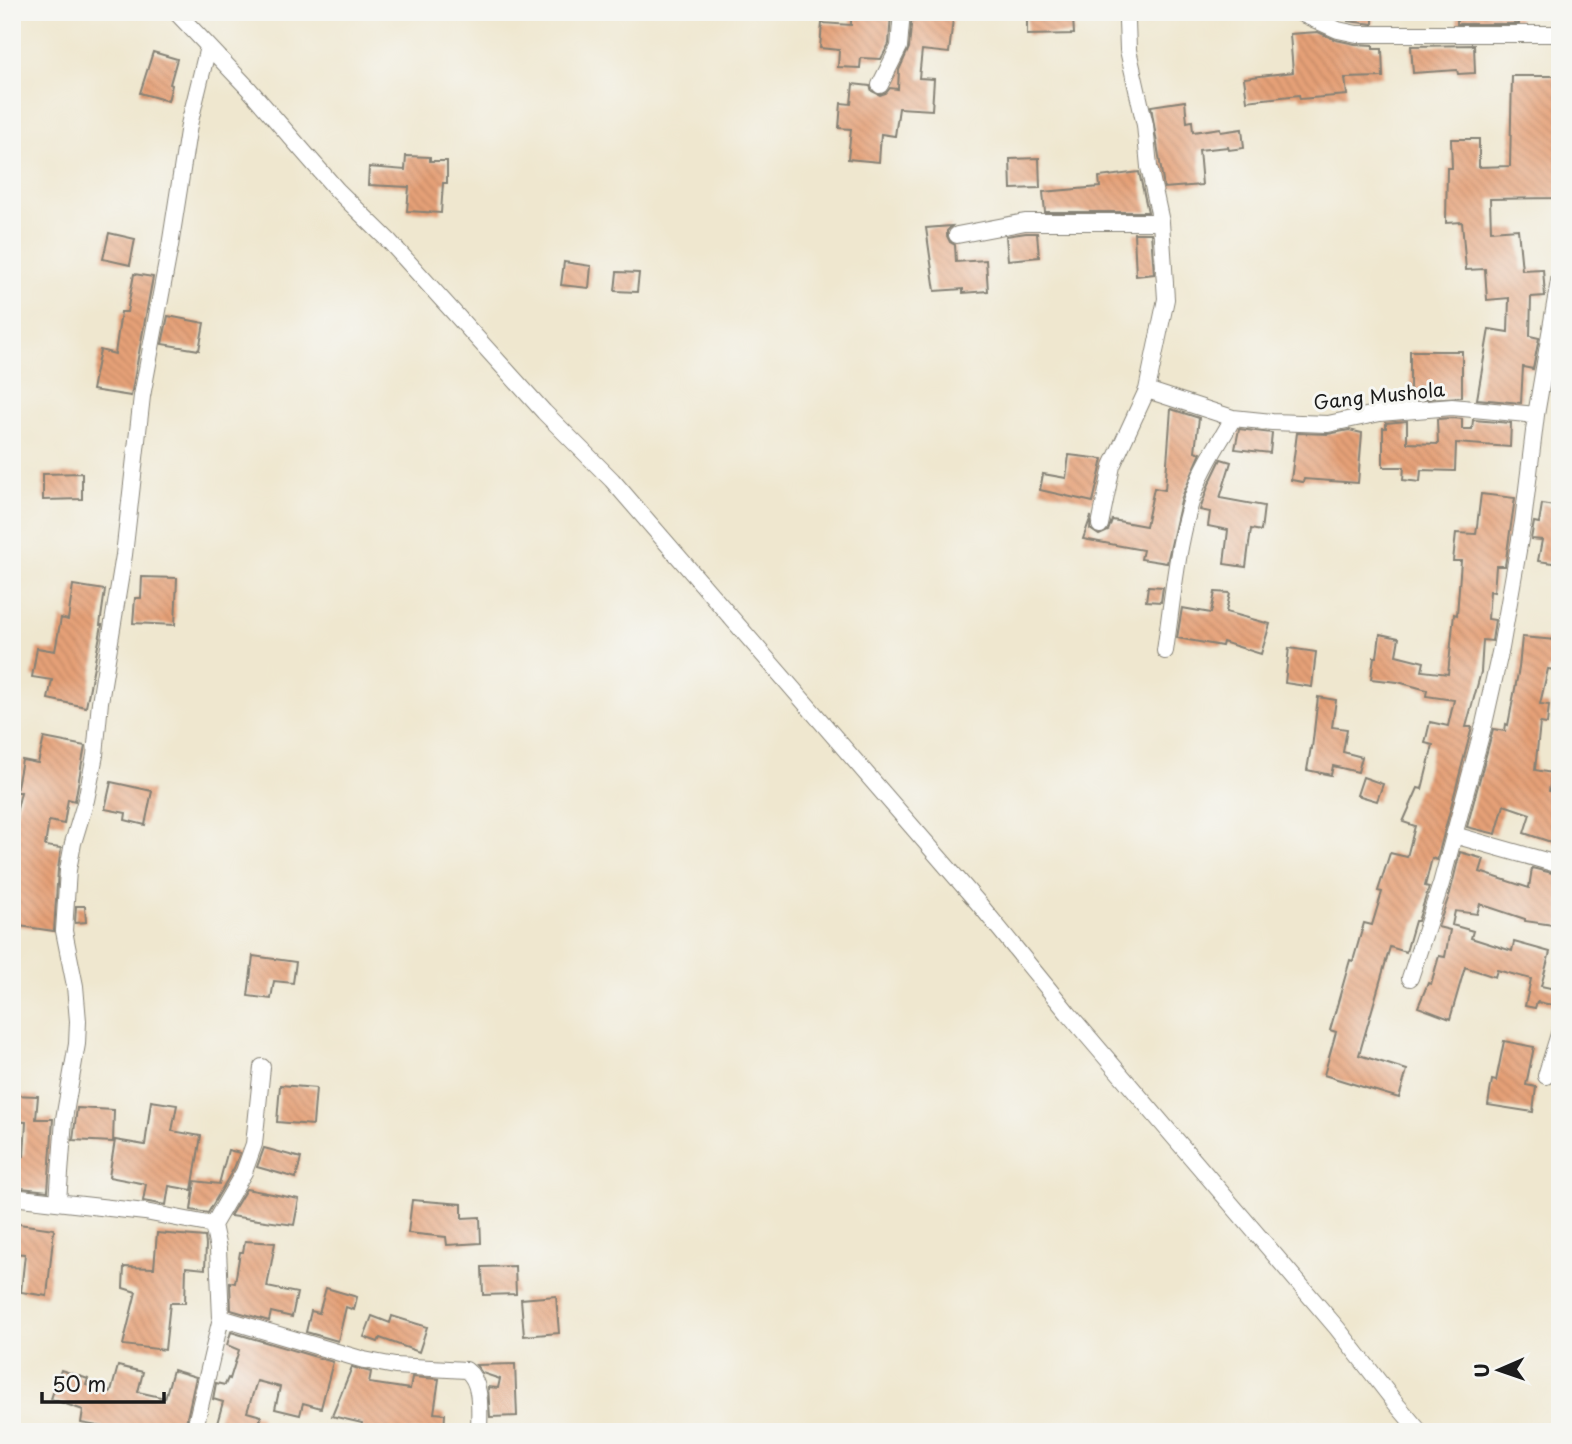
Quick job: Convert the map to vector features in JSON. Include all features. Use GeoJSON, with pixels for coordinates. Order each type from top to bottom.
{"type":"FeatureCollection","features":[{"type":"Feature","properties":{"kind":"street"},"geometry":{"type":"LineString","coordinates":[[176,12],[248,88],[337,190],[390,242],[544,412],[621,490],[971,894],[1068,1013],[1337,1328],[1420,1432]]}},
{"type":"Feature","properties":{"kind":"street"},"geometry":{"type":"LineString","coordinates":[[880,85],[899,47],[902,12]]}},
{"type":"Feature","properties":{"kind":"street"},"geometry":{"type":"LineString","coordinates":[[1100,525],[1112,466],[1147,390],[1166,299],[1161,222],[1149,167],[1145,125],[1128,50],[1129,12]]}},
{"type":"Feature","properties":{"kind":"street"},"geometry":{"type":"LineString","coordinates":[[1298,12],[1338,30],[1357,34],[1560,34]]}},
{"type":"Feature","properties":{"kind":"street"},"geometry":{"type":"LineString","coordinates":[[58,1200],[64,1119],[77,1044],[78,1021],[75,986],[64,931],[68,870],[95,755],[100,702],[124,555],[142,397],[189,125],[208,47]]}},
{"type":"Feature","properties":{"kind":"street"},"geometry":{"type":"LineString","coordinates":[[957,235],[1025,222],[1161,222]]}},
{"type":"Feature","properties":{"kind":"street"},"geometry":{"type":"LineString","coordinates":[[1410,978],[1441,884],[1501,648],[1524,522],[1536,415],[1560,275]]}},
{"type":"Feature","properties":{"kind":"street","name":"Gang Mushola"},"geometry":{"type":"LineString","coordinates":[[1147,390],[1233,418],[1272,422],[1328,424],[1403,410],[1452,407],[1536,415]]}},
{"type":"Feature","properties":{"kind":"street"},"geometry":{"type":"LineString","coordinates":[[1165,651],[1178,563],[1192,500],[1200,477],[1233,418]]}},
{"type":"Feature","properties":{"kind":"street"},"geometry":{"type":"LineString","coordinates":[[1454,835],[1560,865]]}},
{"type":"Feature","properties":{"kind":"street"},"geometry":{"type":"LineString","coordinates":[[1546,1076],[1560,1031]]}},
{"type":"Feature","properties":{"kind":"street"},"geometry":{"type":"LineString","coordinates":[[194,1432],[221,1318],[218,1249],[213,1225],[244,1172],[252,1151],[260,1105],[262,1067]]}},
{"type":"Feature","properties":{"kind":"street"},"geometry":{"type":"LineString","coordinates":[[12,1197],[58,1200],[145,1212],[213,1225]]}},
{"type":"Feature","properties":{"kind":"street"},"geometry":{"type":"LineString","coordinates":[[221,1318],[364,1360],[395,1366],[466,1370],[476,1381],[479,1432]]}},
{"type":"Feature","properties":{"kind":"building"},"geometry":{"type":"Polygon","coordinates":[[[851,12],[891,13],[889,44],[881,59],[861,58],[860,68],[838,67],[839,50],[820,48],[822,23],[851,25],[851,12]]]}},
{"type":"Feature","properties":{"kind":"building"},"geometry":{"type":"Polygon","coordinates":[[[1027,12],[1043,12],[1043,19],[1073,18],[1074,34],[1027,35],[1027,12]]]}},
{"type":"Feature","properties":{"kind":"building"},"geometry":{"type":"Polygon","coordinates":[[[1348,12],[1373,12],[1373,24],[1348,21],[1348,12]]]}},
{"type":"Feature","properties":{"kind":"building"},"geometry":{"type":"Polygon","coordinates":[[[1457,12],[1519,12],[1519,24],[1457,24],[1457,12]]]}},
{"type":"Feature","properties":{"kind":"building"},"geometry":{"type":"Polygon","coordinates":[[[912,15],[953,19],[949,53],[922,50],[919,78],[934,79],[932,110],[899,108],[895,136],[881,134],[879,162],[848,159],[851,129],[839,128],[841,103],[851,104],[853,84],[870,86],[872,91],[880,95],[890,88],[898,89],[899,70],[909,48],[912,15]]]}},
{"type":"Feature","properties":{"kind":"building"},"geometry":{"type":"Polygon","coordinates":[[[1318,32],[1336,40],[1373,45],[1373,49],[1382,49],[1383,77],[1345,78],[1347,95],[1300,99],[1299,95],[1247,101],[1244,78],[1293,72],[1290,34],[1318,32]]]}},
{"type":"Feature","properties":{"kind":"building"},"geometry":{"type":"Polygon","coordinates":[[[1474,45],[1475,73],[1458,74],[1457,70],[1413,73],[1411,46],[1474,45]]]}},
{"type":"Feature","properties":{"kind":"building"},"geometry":{"type":"Polygon","coordinates":[[[153,52],[177,59],[168,101],[140,93],[153,52]]]}},
{"type":"Feature","properties":{"kind":"building"},"geometry":{"type":"Polygon","coordinates":[[[1512,76],[1560,76],[1559,198],[1490,199],[1491,231],[1518,229],[1522,270],[1543,269],[1545,296],[1531,297],[1530,336],[1539,338],[1533,369],[1523,367],[1521,403],[1477,399],[1489,329],[1508,332],[1509,298],[1487,300],[1485,269],[1466,270],[1462,222],[1446,223],[1447,168],[1452,168],[1451,139],[1479,139],[1479,167],[1510,166],[1512,76]]]}},
{"type":"Feature","properties":{"kind":"building"},"geometry":{"type":"Polygon","coordinates":[[[1185,101],[1187,122],[1192,121],[1193,132],[1220,128],[1221,132],[1242,129],[1244,148],[1199,150],[1202,185],[1164,188],[1151,106],[1185,101]]]}},
{"type":"Feature","properties":{"kind":"building"},"geometry":{"type":"Polygon","coordinates":[[[406,156],[447,161],[447,183],[443,183],[441,213],[407,211],[409,187],[368,185],[369,167],[405,170],[406,156]]]}},
{"type":"Feature","properties":{"kind":"building"},"geometry":{"type":"Polygon","coordinates":[[[1039,158],[1040,188],[1011,189],[1010,159],[1039,158]]]}},
{"type":"Feature","properties":{"kind":"building"},"geometry":{"type":"Polygon","coordinates":[[[1139,172],[1148,212],[1045,212],[1043,192],[1100,187],[1099,177],[1139,172]]]}},
{"type":"Feature","properties":{"kind":"building"},"geometry":{"type":"Polygon","coordinates":[[[952,226],[947,231],[947,236],[955,245],[956,262],[986,260],[988,291],[935,291],[926,228],[952,226]]]}},
{"type":"Feature","properties":{"kind":"building"},"geometry":{"type":"Polygon","coordinates":[[[109,233],[135,239],[130,265],[103,259],[109,233]]]}},
{"type":"Feature","properties":{"kind":"building"},"geometry":{"type":"Polygon","coordinates":[[[1037,233],[1039,257],[1008,260],[1006,236],[1037,233]]]}},
{"type":"Feature","properties":{"kind":"building"},"geometry":{"type":"Polygon","coordinates":[[[1134,233],[1151,233],[1154,274],[1136,276],[1134,233]]]}},
{"type":"Feature","properties":{"kind":"building"},"geometry":{"type":"Polygon","coordinates":[[[564,262],[591,266],[589,288],[561,285],[564,262]]]}},
{"type":"Feature","properties":{"kind":"building"},"geometry":{"type":"Polygon","coordinates":[[[617,272],[639,273],[637,292],[615,291],[617,272]]]}},
{"type":"Feature","properties":{"kind":"building"},"geometry":{"type":"Polygon","coordinates":[[[134,274],[153,277],[131,396],[92,390],[100,350],[115,354],[121,312],[127,312],[134,274]]]}},
{"type":"Feature","properties":{"kind":"building"},"geometry":{"type":"Polygon","coordinates":[[[168,316],[204,323],[199,350],[162,344],[168,316]]]}},
{"type":"Feature","properties":{"kind":"building"},"geometry":{"type":"Polygon","coordinates":[[[1410,351],[1462,351],[1462,397],[1410,400],[1410,351]]]}},
{"type":"Feature","properties":{"kind":"building"},"geometry":{"type":"Polygon","coordinates":[[[1171,409],[1199,418],[1195,451],[1201,453],[1182,497],[1167,563],[1141,559],[1143,550],[1083,539],[1091,516],[1090,529],[1099,535],[1108,531],[1112,520],[1146,526],[1154,488],[1165,490],[1171,409]]]}},
{"type":"Feature","properties":{"kind":"building"},"geometry":{"type":"Polygon","coordinates":[[[1437,419],[1462,419],[1462,429],[1472,429],[1473,420],[1511,423],[1510,447],[1456,443],[1455,471],[1421,470],[1420,482],[1403,480],[1404,467],[1383,467],[1383,428],[1386,428],[1386,423],[1407,421],[1407,443],[1438,444],[1437,419]]]}},
{"type":"Feature","properties":{"kind":"building"},"geometry":{"type":"Polygon","coordinates":[[[1239,429],[1272,433],[1270,453],[1235,449],[1239,429]]]}},
{"type":"Feature","properties":{"kind":"building"},"geometry":{"type":"Polygon","coordinates":[[[1349,430],[1362,433],[1358,483],[1291,480],[1297,433],[1328,434],[1349,430]]]}},
{"type":"Feature","properties":{"kind":"building"},"geometry":{"type":"Polygon","coordinates":[[[1069,455],[1103,459],[1093,502],[1040,490],[1043,474],[1066,478],[1069,455]]]}},
{"type":"Feature","properties":{"kind":"building"},"geometry":{"type":"Polygon","coordinates":[[[1221,459],[1231,462],[1220,498],[1264,506],[1261,531],[1251,529],[1246,567],[1224,564],[1228,530],[1208,526],[1210,512],[1200,510],[1221,459]]]}},
{"type":"Feature","properties":{"kind":"building"},"geometry":{"type":"Polygon","coordinates":[[[82,473],[82,499],[43,500],[43,474],[82,473]]]}},
{"type":"Feature","properties":{"kind":"building"},"geometry":{"type":"Polygon","coordinates":[[[1481,494],[1515,498],[1505,566],[1496,566],[1494,592],[1490,591],[1488,619],[1495,620],[1492,641],[1483,640],[1481,672],[1466,727],[1472,727],[1437,860],[1432,858],[1425,886],[1429,887],[1406,952],[1390,947],[1359,1055],[1407,1070],[1399,1098],[1324,1075],[1336,1032],[1330,1030],[1350,960],[1353,961],[1364,923],[1372,925],[1382,892],[1378,891],[1390,853],[1407,857],[1415,826],[1403,822],[1418,788],[1422,789],[1433,745],[1425,743],[1430,722],[1448,726],[1454,700],[1426,696],[1427,690],[1398,682],[1371,679],[1380,634],[1399,638],[1396,655],[1424,662],[1422,671],[1448,674],[1454,614],[1457,615],[1461,561],[1453,561],[1456,533],[1476,534],[1481,494]]]}},
{"type":"Feature","properties":{"kind":"building"},"geometry":{"type":"Polygon","coordinates":[[[1542,504],[1560,507],[1560,564],[1538,561],[1542,540],[1531,539],[1534,522],[1539,523],[1542,504]]]}},
{"type":"Feature","properties":{"kind":"building"},"geometry":{"type":"Polygon","coordinates":[[[142,577],[177,578],[175,625],[133,623],[135,598],[141,598],[142,577]]]}},
{"type":"Feature","properties":{"kind":"building"},"geometry":{"type":"Polygon","coordinates":[[[73,585],[105,590],[102,625],[86,707],[48,699],[52,680],[32,677],[37,648],[55,651],[61,618],[68,620],[73,585]]]}},
{"type":"Feature","properties":{"kind":"building"},"geometry":{"type":"Polygon","coordinates":[[[1148,586],[1163,587],[1161,602],[1146,601],[1148,586]]]}},
{"type":"Feature","properties":{"kind":"building"},"geometry":{"type":"Polygon","coordinates":[[[1215,592],[1230,593],[1226,612],[1270,624],[1261,654],[1223,642],[1222,646],[1177,638],[1182,608],[1211,613],[1215,592]]]}},
{"type":"Feature","properties":{"kind":"building"},"geometry":{"type":"Polygon","coordinates":[[[1522,637],[1556,640],[1554,670],[1548,669],[1540,704],[1549,705],[1547,724],[1540,723],[1535,770],[1552,773],[1549,791],[1560,793],[1560,845],[1524,833],[1530,814],[1504,805],[1496,834],[1467,827],[1493,729],[1505,731],[1506,724],[1508,725],[1522,637]]]}},
{"type":"Feature","properties":{"kind":"building"},"geometry":{"type":"Polygon","coordinates":[[[1289,648],[1316,652],[1312,687],[1285,683],[1289,648]]]}},
{"type":"Feature","properties":{"kind":"building"},"geometry":{"type":"Polygon","coordinates":[[[1318,697],[1336,700],[1332,727],[1347,729],[1343,752],[1362,757],[1358,772],[1333,766],[1331,775],[1307,770],[1318,697]]]}},
{"type":"Feature","properties":{"kind":"building"},"geometry":{"type":"Polygon","coordinates":[[[44,738],[85,746],[75,801],[68,799],[64,824],[49,821],[45,846],[61,848],[54,931],[12,925],[12,830],[21,792],[16,792],[22,760],[38,763],[44,738]]]}},
{"type":"Feature","properties":{"kind":"building"},"geometry":{"type":"Polygon","coordinates":[[[1363,777],[1383,784],[1377,801],[1357,795],[1363,777]]]}},
{"type":"Feature","properties":{"kind":"building"},"geometry":{"type":"Polygon","coordinates":[[[111,782],[152,791],[145,825],[125,820],[126,813],[105,809],[111,782]]]}},
{"type":"Feature","properties":{"kind":"building"},"geometry":{"type":"Polygon","coordinates":[[[1460,852],[1484,859],[1480,872],[1529,888],[1532,868],[1560,875],[1560,926],[1525,921],[1480,904],[1477,914],[1455,911],[1452,925],[1473,931],[1471,938],[1512,951],[1514,942],[1550,952],[1541,986],[1560,990],[1557,1006],[1537,1002],[1535,1008],[1525,1006],[1531,979],[1497,970],[1495,977],[1465,967],[1450,1019],[1418,1007],[1428,983],[1431,984],[1439,956],[1445,957],[1450,930],[1438,927],[1460,852]]]}},
{"type":"Feature","properties":{"kind":"building"},"geometry":{"type":"Polygon","coordinates":[[[76,906],[85,906],[86,922],[75,923],[76,906]]]}},
{"type":"Feature","properties":{"kind":"building"},"geometry":{"type":"Polygon","coordinates":[[[253,956],[296,962],[293,983],[274,981],[271,999],[248,996],[253,956]]]}},
{"type":"Feature","properties":{"kind":"building"},"geometry":{"type":"Polygon","coordinates":[[[1504,1041],[1534,1047],[1526,1085],[1536,1087],[1533,1112],[1488,1105],[1492,1080],[1496,1081],[1504,1041]]]}},
{"type":"Feature","properties":{"kind":"building"},"geometry":{"type":"Polygon","coordinates":[[[280,1085],[316,1088],[313,1125],[277,1122],[280,1085]]]}},
{"type":"Feature","properties":{"kind":"building"},"geometry":{"type":"Polygon","coordinates":[[[12,1095],[38,1096],[36,1119],[53,1119],[48,1191],[12,1187],[12,1154],[24,1156],[26,1122],[12,1121],[12,1095]]]}},
{"type":"Feature","properties":{"kind":"building"},"geometry":{"type":"Polygon","coordinates":[[[151,1101],[177,1105],[172,1131],[201,1136],[192,1190],[169,1186],[166,1205],[143,1201],[146,1184],[109,1177],[115,1140],[145,1145],[151,1101]]]}},
{"type":"Feature","properties":{"kind":"building"},"geometry":{"type":"Polygon","coordinates":[[[77,1108],[114,1110],[113,1142],[73,1140],[77,1108]]]}},
{"type":"Feature","properties":{"kind":"building"},"geometry":{"type":"Polygon","coordinates":[[[264,1148],[301,1158],[296,1178],[257,1167],[264,1148]]]}},
{"type":"Feature","properties":{"kind":"building"},"geometry":{"type":"Polygon","coordinates":[[[228,1150],[240,1153],[208,1213],[191,1210],[195,1181],[219,1184],[228,1150]]]}},
{"type":"Feature","properties":{"kind":"building"},"geometry":{"type":"Polygon","coordinates":[[[246,1189],[299,1199],[294,1225],[230,1216],[246,1189]]]}},
{"type":"Feature","properties":{"kind":"building"},"geometry":{"type":"Polygon","coordinates":[[[412,1200],[462,1204],[462,1218],[480,1217],[481,1243],[447,1245],[446,1237],[408,1233],[412,1200]]]}},
{"type":"Feature","properties":{"kind":"building"},"geometry":{"type":"Polygon","coordinates":[[[12,1223],[54,1229],[47,1296],[21,1292],[25,1254],[12,1253],[12,1223]]]}},
{"type":"Feature","properties":{"kind":"building"},"geometry":{"type":"Polygon","coordinates":[[[157,1233],[205,1237],[206,1245],[205,1269],[186,1267],[185,1303],[170,1303],[165,1350],[123,1345],[136,1292],[123,1288],[124,1267],[154,1268],[157,1233]]]}},
{"type":"Feature","properties":{"kind":"building"},"geometry":{"type":"Polygon","coordinates":[[[245,1241],[275,1243],[267,1287],[297,1293],[292,1317],[271,1312],[269,1321],[231,1310],[230,1282],[235,1283],[240,1252],[243,1252],[245,1241]]]}},
{"type":"Feature","properties":{"kind":"building"},"geometry":{"type":"Polygon","coordinates":[[[515,1266],[516,1294],[483,1295],[482,1267],[515,1266]]]}},
{"type":"Feature","properties":{"kind":"building"},"geometry":{"type":"Polygon","coordinates":[[[326,1288],[357,1297],[354,1310],[346,1307],[338,1341],[306,1332],[311,1311],[319,1313],[326,1288]]]}},
{"type":"Feature","properties":{"kind":"building"},"geometry":{"type":"Polygon","coordinates":[[[556,1296],[559,1333],[524,1336],[521,1299],[556,1296]]]}},
{"type":"Feature","properties":{"kind":"building"},"geometry":{"type":"Polygon","coordinates":[[[372,1316],[390,1323],[392,1316],[427,1327],[419,1352],[380,1338],[378,1342],[364,1337],[372,1316]]]}},
{"type":"Feature","properties":{"kind":"building"},"geometry":{"type":"Polygon","coordinates":[[[231,1332],[333,1362],[321,1408],[303,1403],[300,1415],[275,1409],[280,1387],[257,1381],[247,1412],[261,1416],[257,1432],[231,1432],[216,1427],[223,1402],[213,1399],[216,1383],[225,1385],[228,1378],[230,1379],[239,1350],[227,1345],[231,1332]]]}},
{"type":"Feature","properties":{"kind":"building"},"geometry":{"type":"Polygon","coordinates":[[[515,1364],[517,1416],[490,1417],[488,1387],[498,1388],[500,1379],[482,1373],[476,1365],[515,1364]]]}},
{"type":"Feature","properties":{"kind":"building"},"geometry":{"type":"Polygon","coordinates":[[[118,1366],[143,1372],[138,1392],[165,1398],[173,1370],[196,1377],[184,1432],[101,1432],[103,1427],[81,1423],[83,1410],[51,1399],[61,1370],[88,1379],[86,1385],[111,1392],[118,1366]]]}},
{"type":"Feature","properties":{"kind":"building"},"geometry":{"type":"Polygon","coordinates":[[[352,1367],[371,1372],[369,1383],[410,1389],[412,1377],[439,1379],[434,1413],[445,1414],[444,1431],[361,1432],[362,1423],[332,1416],[352,1367]]]}}]}
